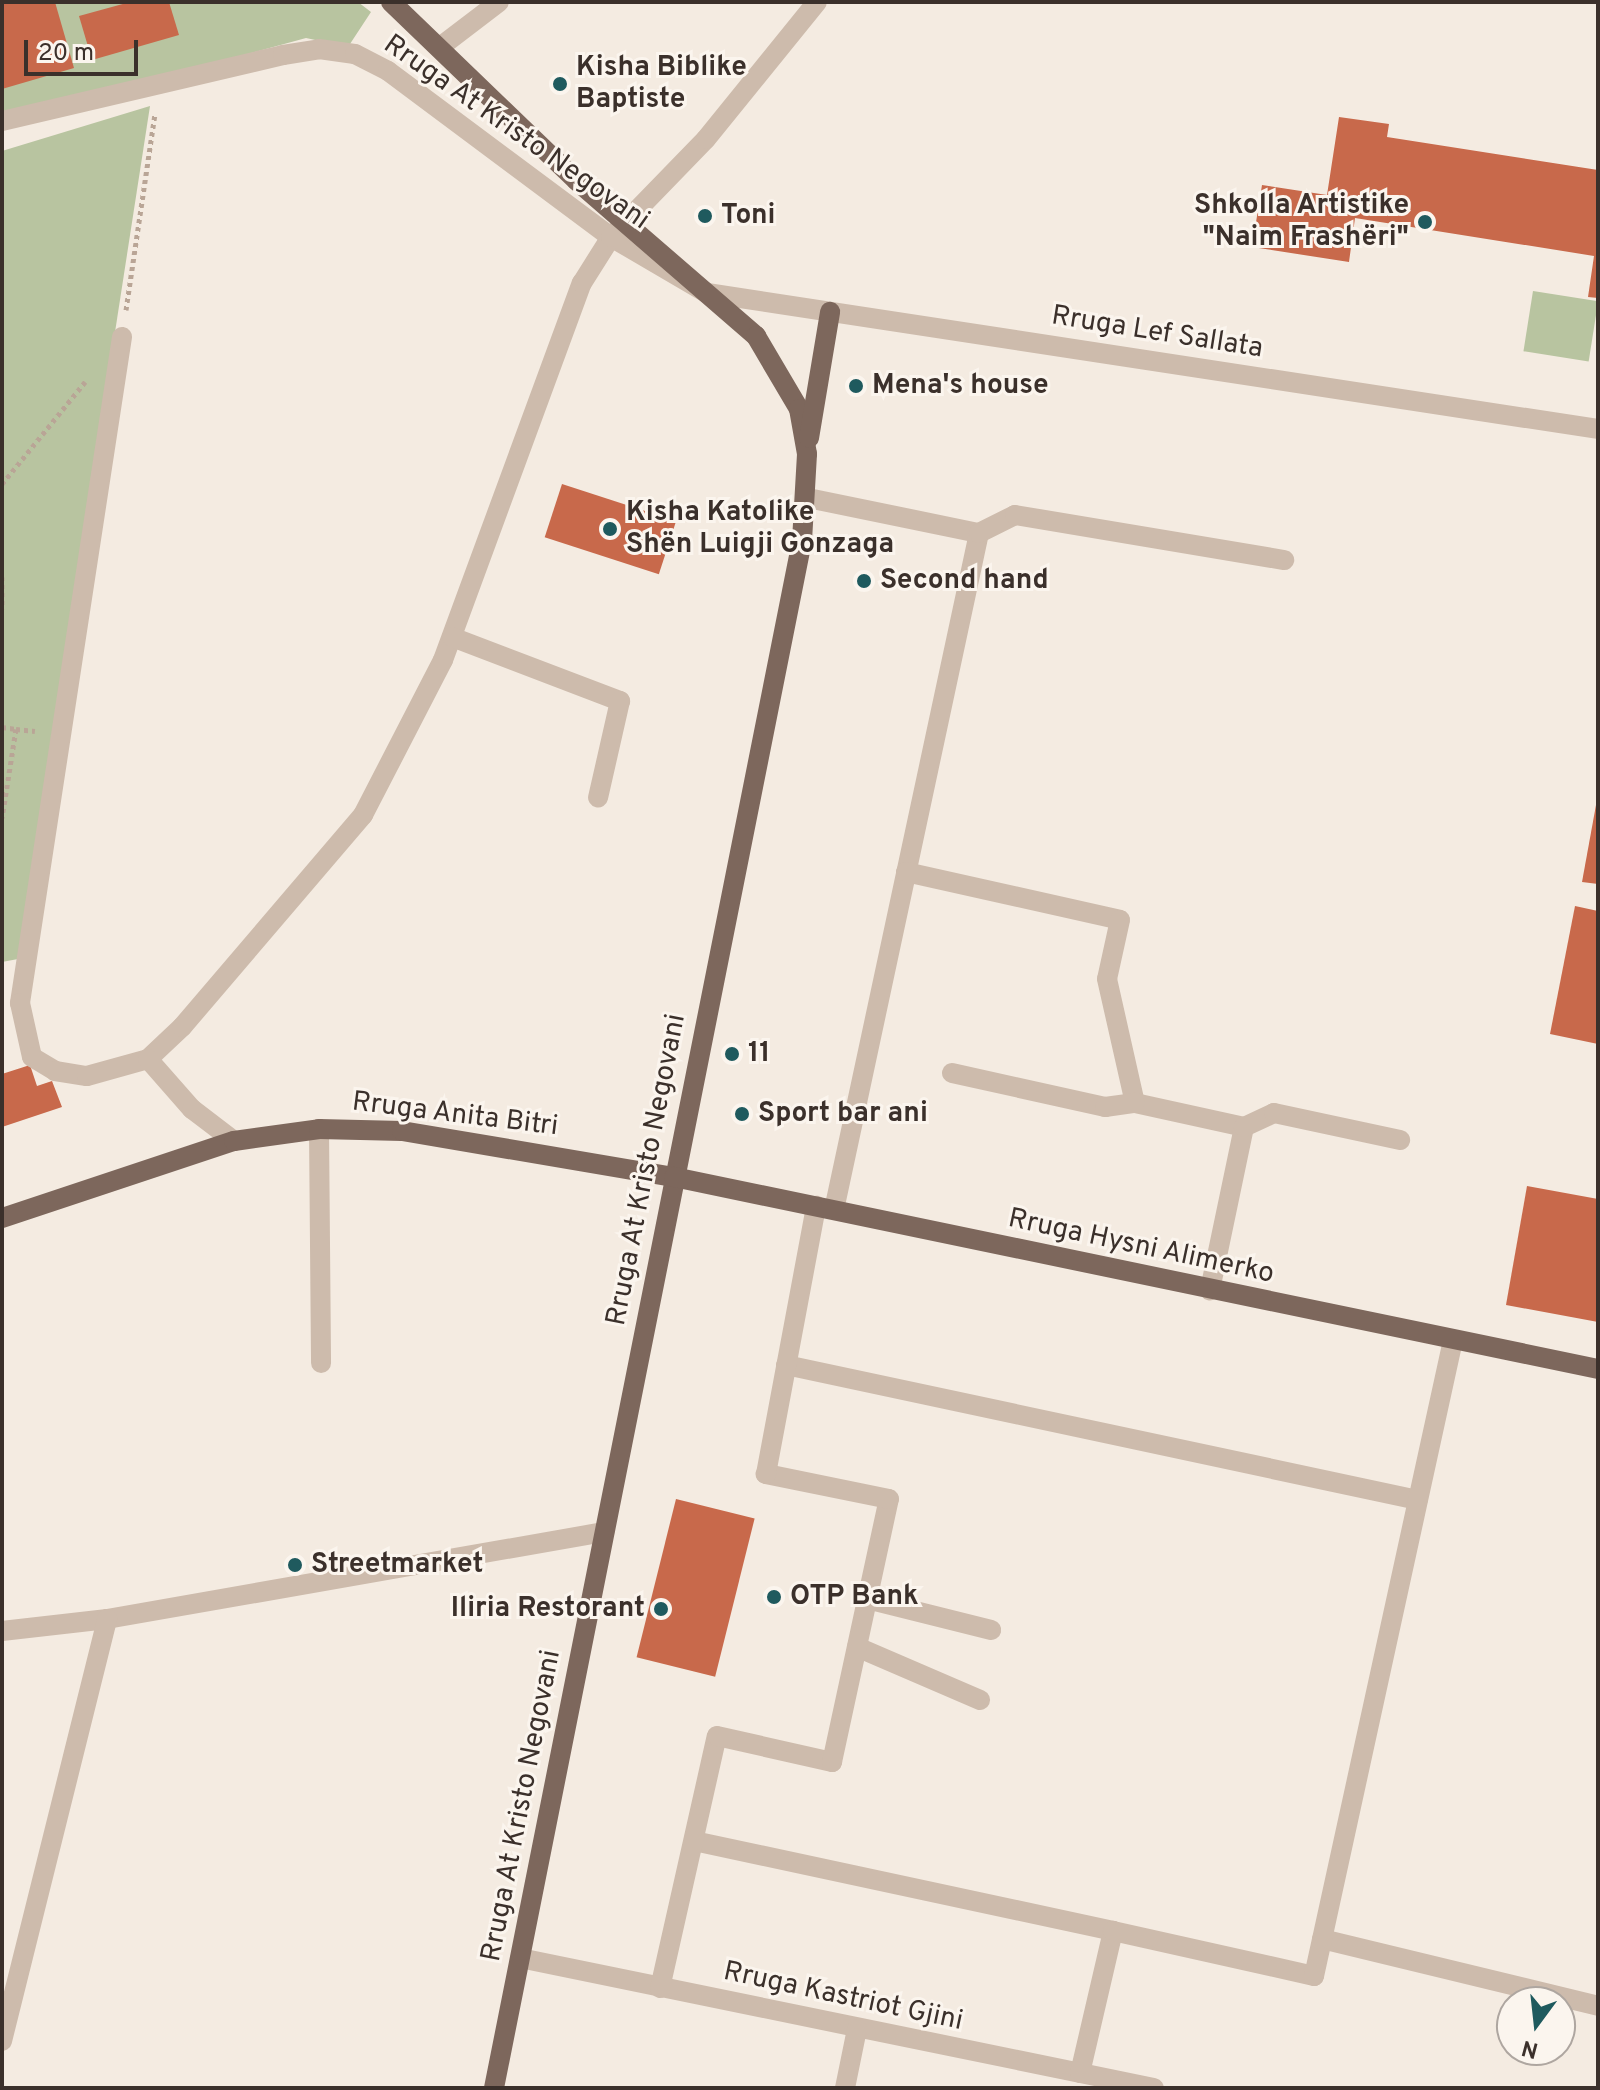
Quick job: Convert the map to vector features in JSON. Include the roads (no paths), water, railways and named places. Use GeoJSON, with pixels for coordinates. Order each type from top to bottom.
{"type":"FeatureCollection","features":[{"type":"Feature","properties":{"kind":"main road","name":"Rruga At Kristo Negovani"},"geometry":{"type":"LineString","coordinates":[[391,2],[577,181],[617,230],[707,293],[756,336],[782,372],[799,409],[807,454],[808,498],[494,2088]]}},
{"type":"Feature","properties":{"kind":"main road"},"geometry":{"type":"LineString","coordinates":[[807,454],[830,312]]}},
{"type":"Feature","properties":{"kind":"main road","name":"Rruga Anita Bitri"},"geometry":{"type":"LineString","coordinates":[[2,1218],[234,1141],[319,1129],[402,1131],[674,1177]]}},
{"type":"Feature","properties":{"kind":"main road","name":"Rruga Hysni Alimerko"},"geometry":{"type":"LineString","coordinates":[[674,1177],[1598,1369]]}},
{"type":"Feature","properties":{"kind":"street"},"geometry":{"type":"LineString","coordinates":[[440,47],[499,2]]}},
{"type":"Feature","properties":{"kind":"street"},"geometry":{"type":"LineString","coordinates":[[122,337],[20,1003],[32,1057],[55,1071],[87,1076],[148,1059],[208,998],[363,815],[402,748],[452,637],[554,346],[617,230],[706,139],[817,2]]}},
{"type":"Feature","properties":{"kind":"street","name":"Rruga At Kristo Negovani"},"geometry":{"type":"LineString","coordinates":[[2,121],[160,80],[283,55],[319,49],[355,54],[388,71],[617,230]]}},
{"type":"Feature","properties":{"kind":"street","name":"Rruga Lef Sallata"},"geometry":{"type":"LineString","coordinates":[[707,293],[1598,429]]}},
{"type":"Feature","properties":{"kind":"street"},"geometry":{"type":"LineString","coordinates":[[808,498],[979,533],[1015,515],[1284,560]]}},
{"type":"Feature","properties":{"kind":"street"},"geometry":{"type":"LineString","coordinates":[[660,1988],[717,1736],[832,1762],[889,1499],[766,1474],[786,1365],[906,872],[979,533]]}},
{"type":"Feature","properties":{"kind":"street"},"geometry":{"type":"LineString","coordinates":[[452,637],[620,701],[598,798]]}},
{"type":"Feature","properties":{"kind":"street"},"geometry":{"type":"LineString","coordinates":[[906,872],[1120,920],[1107,979],[1135,1103]]}},
{"type":"Feature","properties":{"kind":"street"},"geometry":{"type":"LineString","coordinates":[[148,1059],[192,1109],[234,1141]]}},
{"type":"Feature","properties":{"kind":"street"},"geometry":{"type":"LineString","coordinates":[[952,1073],[1105,1107],[1135,1103],[1244,1127],[1274,1113],[1400,1140]]}},
{"type":"Feature","properties":{"kind":"street"},"geometry":{"type":"LineString","coordinates":[[1210,1290],[1244,1127]]}},
{"type":"Feature","properties":{"kind":"street"},"geometry":{"type":"LineString","coordinates":[[319,1129],[321,1363]]}},
{"type":"Feature","properties":{"kind":"street"},"geometry":{"type":"LineString","coordinates":[[694,1841],[1314,1976],[1453,1340]]}},
{"type":"Feature","properties":{"kind":"street"},"geometry":{"type":"LineString","coordinates":[[786,1365],[1418,1500]]}},
{"type":"Feature","properties":{"kind":"street"},"geometry":{"type":"LineString","coordinates":[[2,1631],[107,1619],[604,1532]]}},
{"type":"Feature","properties":{"kind":"street"},"geometry":{"type":"LineString","coordinates":[[867,1599],[991,1630]]}},
{"type":"Feature","properties":{"kind":"street"},"geometry":{"type":"LineString","coordinates":[[2,2041],[10,1970],[107,1619]]}},
{"type":"Feature","properties":{"kind":"street"},"geometry":{"type":"LineString","coordinates":[[857,1647],[980,1700]]}},
{"type":"Feature","properties":{"kind":"street"},"geometry":{"type":"LineString","coordinates":[[1080,2073],[1113,1931]]}},
{"type":"Feature","properties":{"kind":"street"},"geometry":{"type":"LineString","coordinates":[[1322,1939],[1598,2006]]}},
{"type":"Feature","properties":{"kind":"street","name":"Rruga Kastriot Gjini"},"geometry":{"type":"LineString","coordinates":[[520,1958],[1080,2073],[1114,2084],[1154,2088]]}},
{"type":"Feature","properties":{"kind":"street"},"geometry":{"type":"LineString","coordinates":[[845,2088],[857,2029]]}},
{"type":"Feature","properties":{"kind":"place","name":"Kisha Biblike Baptiste"},"geometry":{"type":"Point","coordinates":[560,84]}},
{"type":"Feature","properties":{"kind":"place","name":"Toni"},"geometry":{"type":"Point","coordinates":[705,216]}},
{"type":"Feature","properties":{"kind":"place","name":"Shkolla Artistike \"Naim Frashëri\""},"geometry":{"type":"Point","coordinates":[1425,222]}},
{"type":"Feature","properties":{"kind":"place","name":"Mena's house"},"geometry":{"type":"Point","coordinates":[856,386]}},
{"type":"Feature","properties":{"kind":"place","name":"Kisha Katolike Shën Luigji Gonzaga"},"geometry":{"type":"Point","coordinates":[610,529]}},
{"type":"Feature","properties":{"kind":"place","name":"Second hand"},"geometry":{"type":"Point","coordinates":[864,581]}},
{"type":"Feature","properties":{"kind":"place","name":"11"},"geometry":{"type":"Point","coordinates":[732,1054]}},
{"type":"Feature","properties":{"kind":"place","name":"Sport bar ani"},"geometry":{"type":"Point","coordinates":[742,1114]}},
{"type":"Feature","properties":{"kind":"place","name":"Streetmarket"},"geometry":{"type":"Point","coordinates":[295,1565]}},
{"type":"Feature","properties":{"kind":"place","name":"OTP Bank"},"geometry":{"type":"Point","coordinates":[774,1597]}},
{"type":"Feature","properties":{"kind":"place","name":"Iliria Restorant"},"geometry":{"type":"Point","coordinates":[661,1609]}}]}
